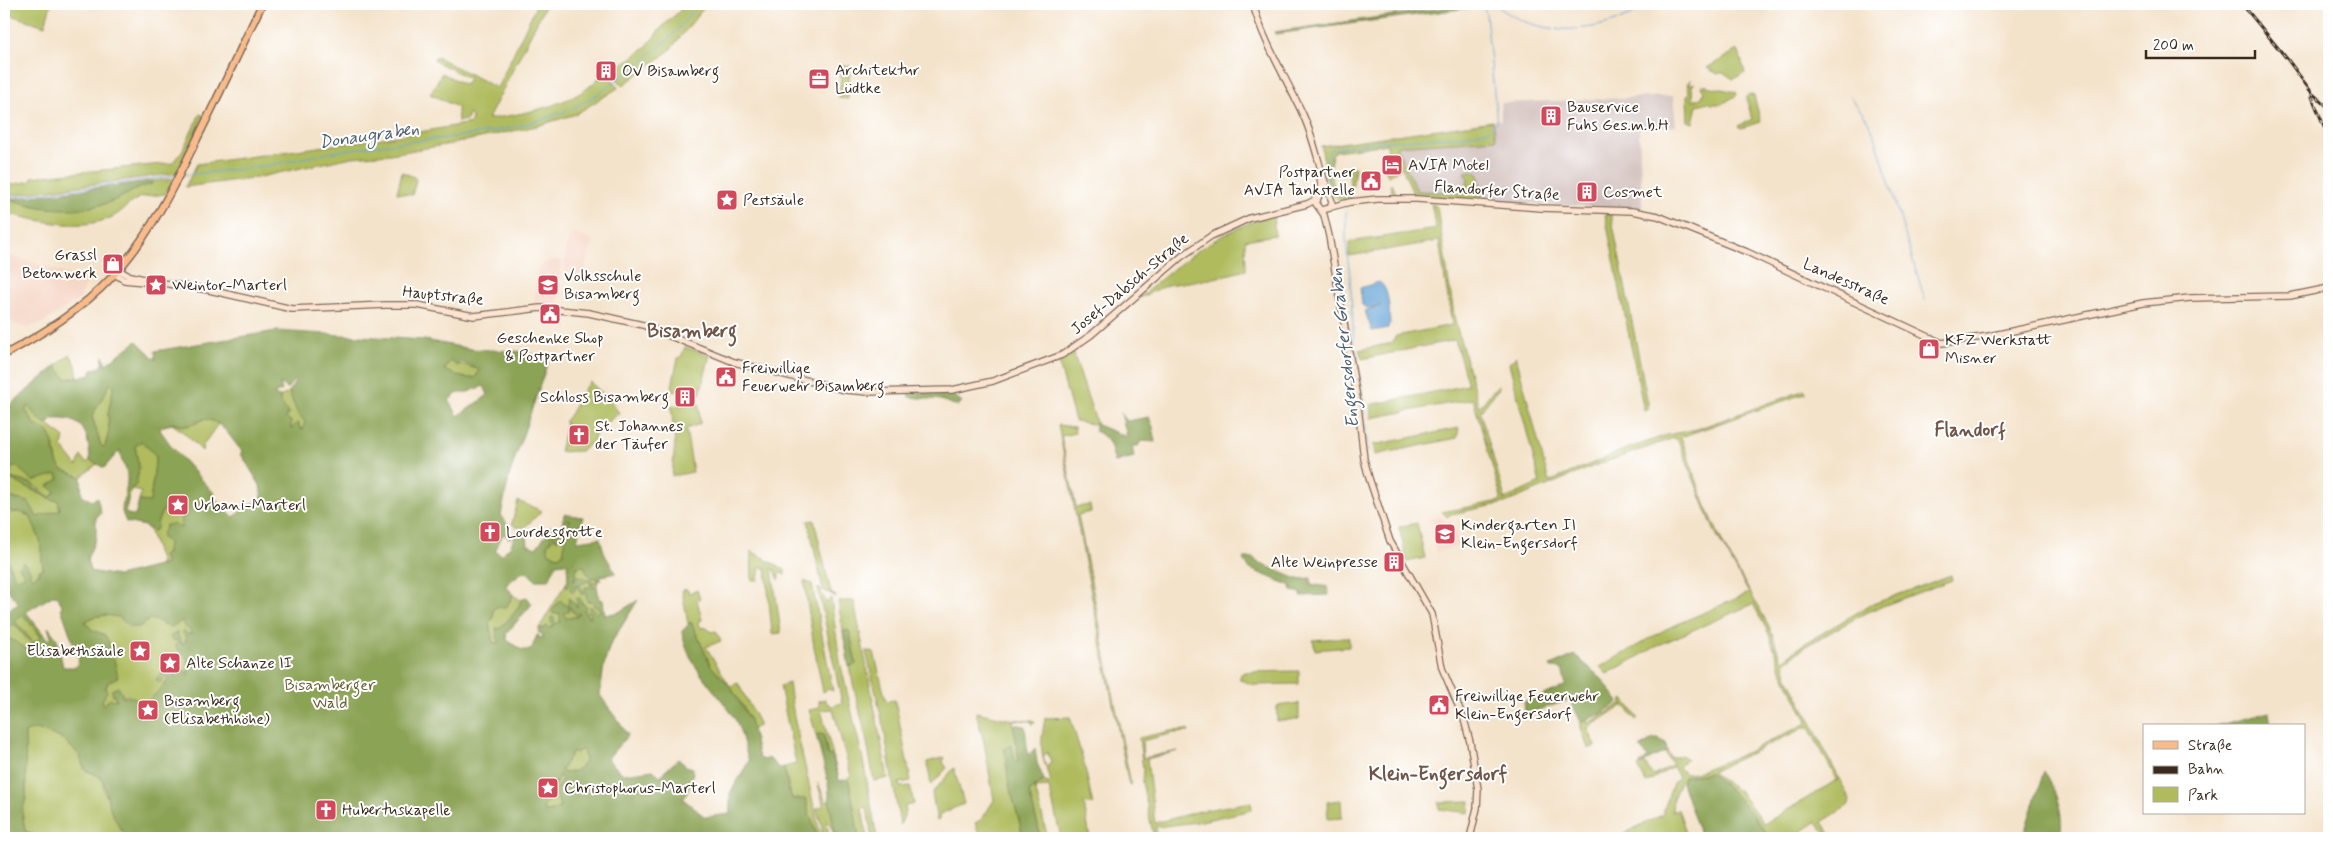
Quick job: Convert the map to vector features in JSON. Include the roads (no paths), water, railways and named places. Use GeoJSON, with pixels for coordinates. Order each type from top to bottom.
{"type":"FeatureCollection","features":[{"type":"Feature","properties":{"kind":"main road"},"geometry":{"type":"LineString","coordinates":[[4,355],[68,315],[95,294],[117,272],[148,230],[186,163],[262,4]]}},
{"type":"Feature","properties":{"kind":"main road"},"geometry":{"type":"LineString","coordinates":[[1253,4],[1268,45],[1307,124],[1315,147],[1320,171],[1331,197],[1329,236]]}},
{"type":"Feature","properties":{"kind":"main road"},"geometry":{"type":"LineString","coordinates":[[1320,171],[1318,198],[1329,236],[1357,398],[1364,459],[1388,537],[1432,614],[1440,662],[1464,719],[1470,742],[1478,789],[1477,808],[1470,838]]}},
{"type":"Feature","properties":{"kind":"main road","name":"Flandorfer Straße"},"geometry":{"type":"LineString","coordinates":[[1318,198],[1325,194],[1350,202]]}},
{"type":"Feature","properties":{"kind":"main road","name":"Josef-Dabsch-Straße"},"geometry":{"type":"LineString","coordinates":[[693,345],[753,367],[856,392],[952,390],[978,385],[1039,365],[1076,347],[1181,257],[1211,236],[1250,218],[1292,208],[1318,198]]}},
{"type":"Feature","properties":{"kind":"main road","name":"Flandorfer Straße"},"geometry":{"type":"LineString","coordinates":[[1320,209],[1350,202],[1417,199],[1531,208],[1641,213]]}},
{"type":"Feature","properties":{"kind":"main road","name":"Josef-Dabsch-Straße"},"geometry":{"type":"LineString","coordinates":[[1292,208],[1320,209]]}},
{"type":"Feature","properties":{"kind":"main road","name":"Landesstraße"},"geometry":{"type":"LineString","coordinates":[[1641,213],[1666,219],[1747,252],[1893,318],[1937,342],[1956,342],[2120,307],[2159,301],[2290,296],[2329,288]]}},
{"type":"Feature","properties":{"kind":"main road","name":"Hauptstraße"},"geometry":{"type":"LineString","coordinates":[[117,272],[124,280],[156,282],[209,290],[292,309],[417,305],[484,316],[540,308],[562,309],[592,313],[643,325],[693,345]]}},
{"type":"Feature","properties":{"kind":"water"},"geometry":{"type":"Polygon","coordinates":[[[1379,282],[1383,285],[1387,295],[1390,324],[1388,328],[1372,331],[1365,311],[1381,305],[1368,308],[1362,305],[1360,288],[1379,282]]]}},
{"type":"Feature","properties":{"kind":"waterway","name":"Donaugraben"},"geometry":{"type":"LineString","coordinates":[[182,175],[269,165],[379,145],[470,135],[500,130],[558,114],[594,96],[646,58],[673,35],[697,4]]}},
{"type":"Feature","properties":{"kind":"waterway","name":"Engersdorfer Graben"},"geometry":{"type":"LineString","coordinates":[[1348,198],[1338,194],[1330,185],[1327,173],[1327,160],[1331,149],[1374,142],[1465,136],[1489,130],[1497,122],[1486,14],[1483,4]]}},
{"type":"Feature","properties":{"kind":"waterway","name":"Donaugraben"},"geometry":{"type":"LineString","coordinates":[[1495,4],[1513,16],[1532,24],[1552,28],[1573,29],[1594,27],[1614,22],[1652,4]]}},
{"type":"Feature","properties":{"kind":"waterway"},"geometry":{"type":"LineString","coordinates":[[1851,97],[1868,121],[1875,136],[1925,300]]}},
{"type":"Feature","properties":{"kind":"waterway","name":"Donaugraben"},"geometry":{"type":"LineString","coordinates":[[4,198],[176,176]]}},
{"type":"Feature","properties":{"kind":"waterway","name":"Engersdorfer Graben"},"geometry":{"type":"LineString","coordinates":[[1346,212],[1346,245],[1354,344],[1362,387],[1368,452]]}},
{"type":"Feature","properties":{"kind":"railway"},"geometry":{"type":"LineString","coordinates":[[2242,4],[2288,60],[2312,93],[2329,108]]}},
{"type":"Feature","properties":{"kind":"railway"},"geometry":{"type":"LineString","coordinates":[[2312,97],[2329,138]]}},
{"type":"Feature","properties":{"kind":"place","name":"OV Bisamberg"},"geometry":{"type":"Point","coordinates":[606,71]}},
{"type":"Feature","properties":{"kind":"place","name":"Architektur Lüdtke"},"geometry":{"type":"Point","coordinates":[819,79]}},
{"type":"Feature","properties":{"kind":"place","name":"Bauservice Fuhs Ges.m.b.H"},"geometry":{"type":"Point","coordinates":[1551,116]}},
{"type":"Feature","properties":{"kind":"place","name":"AVIA Motel"},"geometry":{"type":"Point","coordinates":[1392,165]}},
{"type":"Feature","properties":{"kind":"place","name":"Postpartner AVIA Tankstelle"},"geometry":{"type":"Point","coordinates":[1371,181]}},
{"type":"Feature","properties":{"kind":"place","name":"Cosmet"},"geometry":{"type":"Point","coordinates":[1587,192]}},
{"type":"Feature","properties":{"kind":"place","name":"Pestsäule"},"geometry":{"type":"Point","coordinates":[727,200]}},
{"type":"Feature","properties":{"kind":"place","name":"Grassl Betonwerk"},"geometry":{"type":"Point","coordinates":[113,264]}},
{"type":"Feature","properties":{"kind":"place","name":"Weintor-Marterl"},"geometry":{"type":"Point","coordinates":[156,285]}},
{"type":"Feature","properties":{"kind":"place","name":"Volksschule Bisamberg"},"geometry":{"type":"Point","coordinates":[548,285]}},
{"type":"Feature","properties":{"kind":"place","name":"Geschenke Shop & Postpartner"},"geometry":{"type":"Point","coordinates":[550,314]}},
{"type":"Feature","properties":{"kind":"place","name":"KFZ Werkstatt Misner"},"geometry":{"type":"Point","coordinates":[1929,349]}},
{"type":"Feature","properties":{"kind":"place","name":"Freiwillige Feuerwehr Bisamberg"},"geometry":{"type":"Point","coordinates":[726,377]}},
{"type":"Feature","properties":{"kind":"place","name":"Schloss Bisamberg"},"geometry":{"type":"Point","coordinates":[685,397]}},
{"type":"Feature","properties":{"kind":"place","name":"St. Johannes der Täufer"},"geometry":{"type":"Point","coordinates":[579,435]}},
{"type":"Feature","properties":{"kind":"place","name":"Urbani-Marterl"},"geometry":{"type":"Point","coordinates":[178,505]}},
{"type":"Feature","properties":{"kind":"place","name":"Lourdesgrotte"},"geometry":{"type":"Point","coordinates":[490,532]}},
{"type":"Feature","properties":{"kind":"place","name":"Kindergarten II Klein-Engersdorf"},"geometry":{"type":"Point","coordinates":[1445,534]}},
{"type":"Feature","properties":{"kind":"place","name":"Alte Weinpresse"},"geometry":{"type":"Point","coordinates":[1394,562]}},
{"type":"Feature","properties":{"kind":"place","name":"Elisabethsäule"},"geometry":{"type":"Point","coordinates":[140,651]}},
{"type":"Feature","properties":{"kind":"place","name":"Alte Schanze II"},"geometry":{"type":"Point","coordinates":[170,663]}},
{"type":"Feature","properties":{"kind":"place","name":"Freiwillige Feuerwehr Klein-Engersdorf"},"geometry":{"type":"Point","coordinates":[1439,705]}},
{"type":"Feature","properties":{"kind":"place","name":"Bisamberg (Elisabethhöhe)"},"geometry":{"type":"Point","coordinates":[148,710]}},
{"type":"Feature","properties":{"kind":"place","name":"Christophorus-Marterl"},"geometry":{"type":"Point","coordinates":[548,788]}},
{"type":"Feature","properties":{"kind":"place","name":"Hubertuskapelle"},"geometry":{"type":"Point","coordinates":[326,810]}},
{"type":"Feature","properties":{"kind":"district","name":"Bisamberg"},"geometry":{"type":"Point","coordinates":[692,331]}},
{"type":"Feature","properties":{"kind":"district","name":"Flandorf"},"geometry":{"type":"Point","coordinates":[1970,430]}},
{"type":"Feature","properties":{"kind":"district","name":"Klein-Engersdorf"},"geometry":{"type":"Point","coordinates":[1438,774]}},
{"type":"Feature","properties":{"kind":"park label","name":"Bisamberger Wald"},"geometry":{"type":"Point","coordinates":[330,694]}}]}
